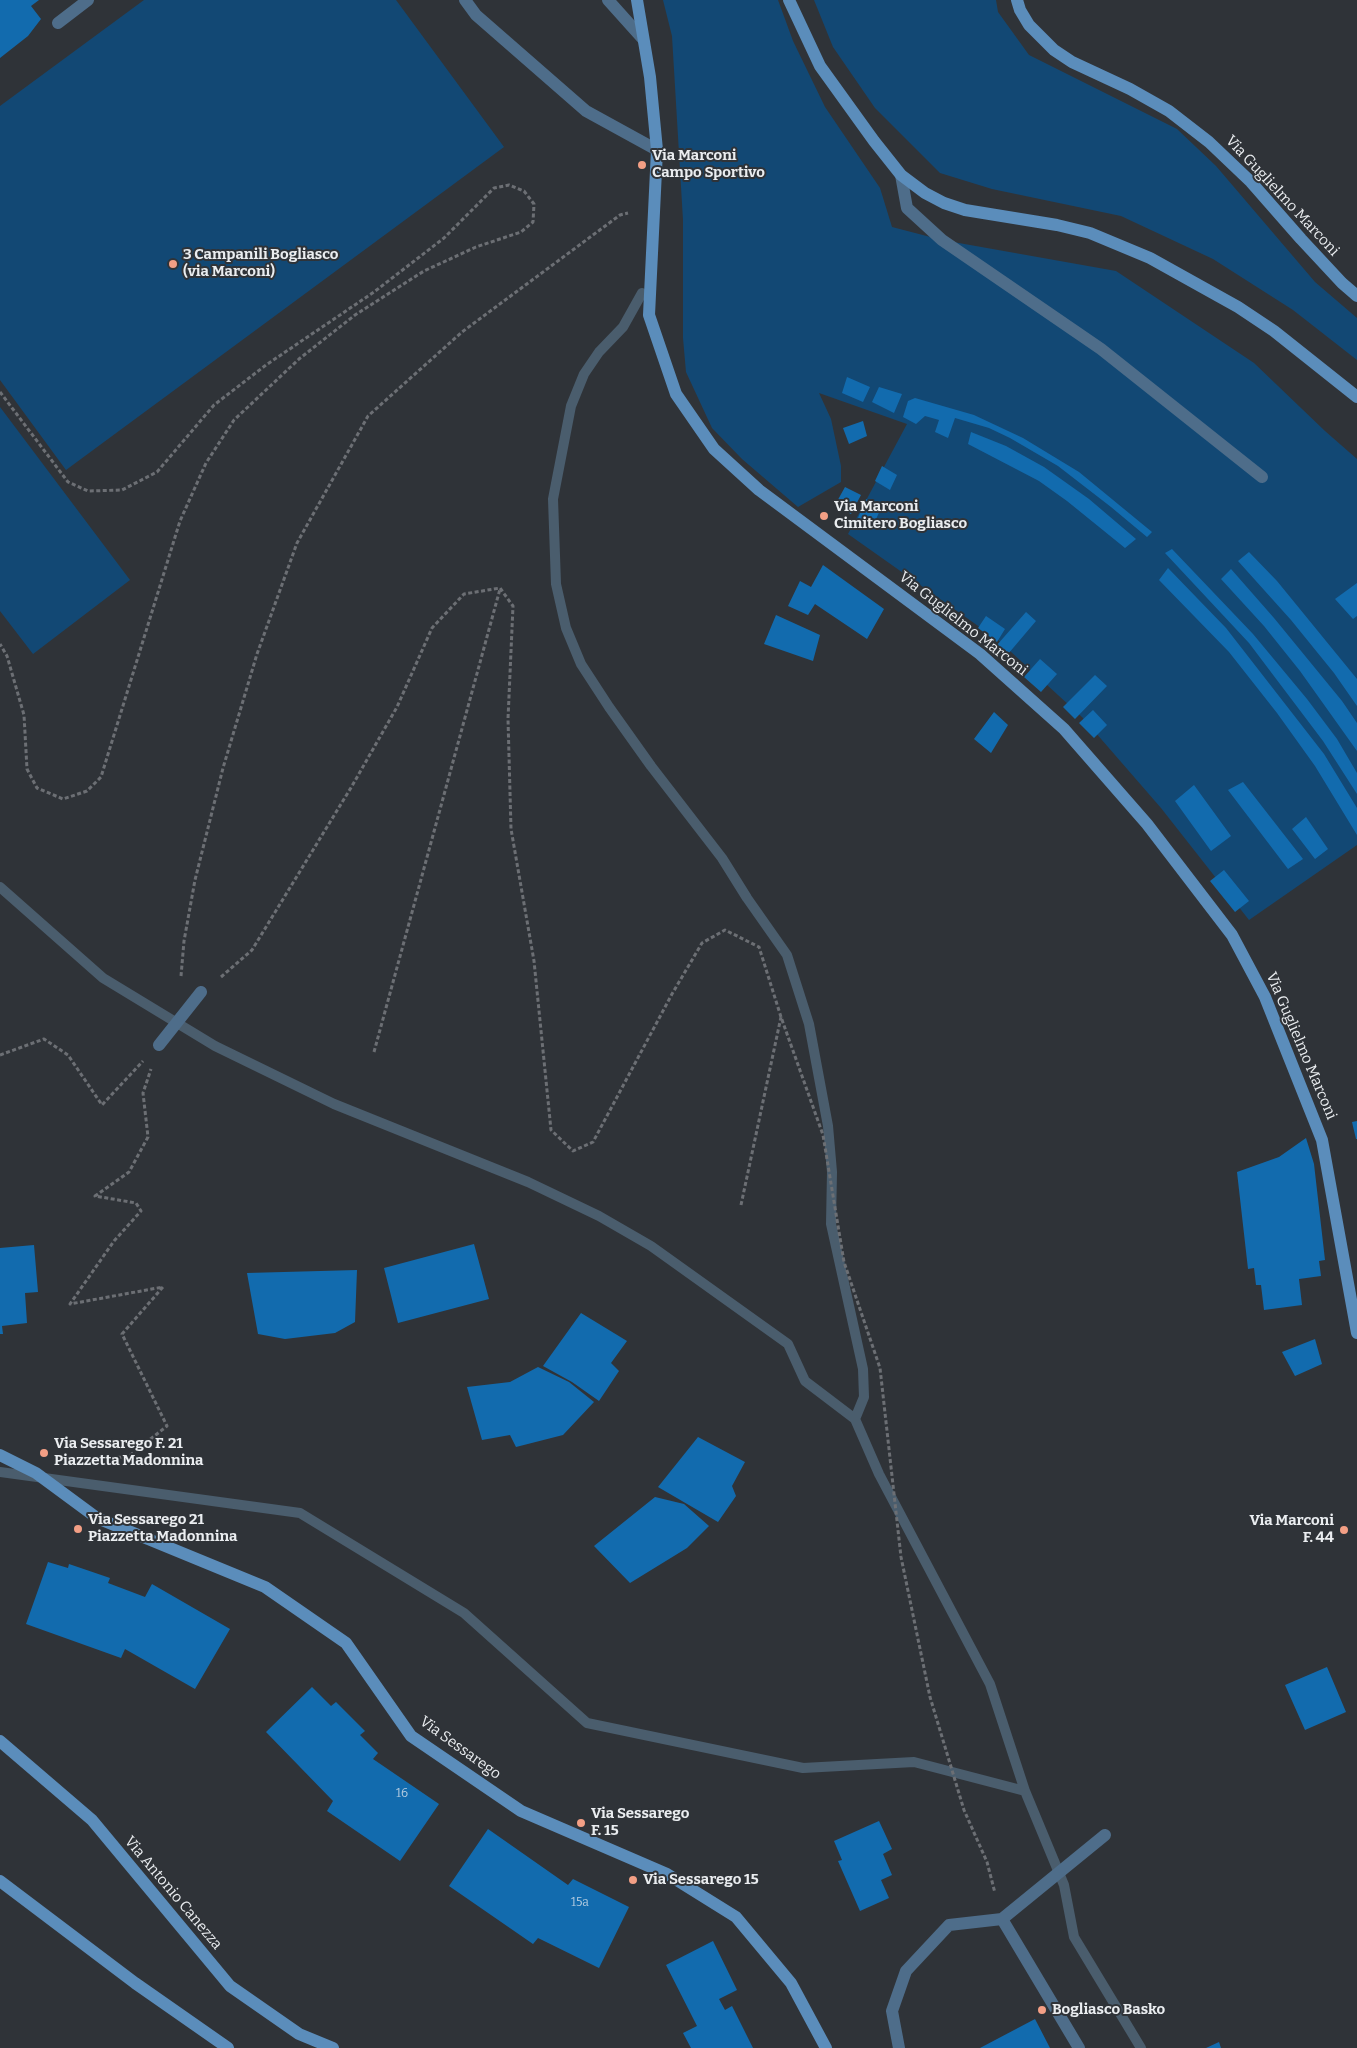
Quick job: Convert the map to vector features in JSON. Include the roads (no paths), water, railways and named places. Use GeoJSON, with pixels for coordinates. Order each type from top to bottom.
{"type":"FeatureCollection","features":[{"type":"Feature","properties":{"kind":"street"},"geometry":{"type":"LineString","coordinates":[[58,23],[88,0]]}},
{"type":"Feature","properties":{"kind":"street"},"geometry":{"type":"LineString","coordinates":[[465,0],[476,16],[586,111],[657,150]]}},
{"type":"Feature","properties":{"kind":"street"},"geometry":{"type":"LineString","coordinates":[[608,0],[643,39]]}},
{"type":"Feature","properties":{"kind":"street","name":"Via Guglielmo Marconi"},"geometry":{"type":"LineString","coordinates":[[637,0],[650,77],[657,150],[656,207],[649,315],[676,394],[714,449],[759,490],[980,654],[1064,729],[1147,824],[1232,935],[1265,997],[1322,1140],[1357,1333]]}},
{"type":"Feature","properties":{"kind":"street"},"geometry":{"type":"LineString","coordinates":[[789,0],[820,66],[901,175],[925,193],[944,203],[965,210],[1082,231],[1150,258],[1238,307],[1274,331],[1357,396]]}},
{"type":"Feature","properties":{"kind":"street","name":"Via Guglielmo Marconi"},"geometry":{"type":"LineString","coordinates":[[1017,0],[1020,10],[1029,25],[1054,50],[1072,62],[1130,89],[1169,111],[1209,142],[1251,182],[1300,238],[1342,283],[1357,296]]}},
{"type":"Feature","properties":{"kind":"street"},"geometry":{"type":"LineString","coordinates":[[901,175],[907,208],[942,240],[1101,349],[1262,477]]}},
{"type":"Feature","properties":{"kind":"street"},"geometry":{"type":"LineString","coordinates":[[159,1044],[201,992]]}},
{"type":"Feature","properties":{"kind":"street","name":"Via Sessarego"},"geometry":{"type":"LineString","coordinates":[[0,1455],[36,1473],[97,1518],[265,1587],[346,1642],[411,1736],[521,1811],[667,1874],[736,1917],[791,1984],[826,2048]]}},
{"type":"Feature","properties":{"kind":"street","name":"Via Antonio Canezza"},"geometry":{"type":"LineString","coordinates":[[0,1741],[92,1820],[230,1986],[299,2034],[333,2048]]}},
{"type":"Feature","properties":{"kind":"street"},"geometry":{"type":"LineString","coordinates":[[899,2048],[892,2011],[906,1971],[949,1925],[1002,1919],[1105,1835]]}},
{"type":"Feature","properties":{"kind":"street"},"geometry":{"type":"LineString","coordinates":[[0,1880],[135,1983],[228,2048]]}},
{"type":"Feature","properties":{"kind":"street"},"geometry":{"type":"LineString","coordinates":[[1002,1919],[1079,2048]]}},
{"type":"Feature","properties":{"kind":"waterway"},"geometry":{"type":"LineString","coordinates":[[642,293],[623,327],[599,352],[584,374],[571,406],[553,499],[556,584],[566,628],[581,664],[651,766],[722,858],[787,955],[809,1024],[828,1126],[832,1172],[831,1224],[863,1369],[864,1397],[855,1419]]}},
{"type":"Feature","properties":{"kind":"waterway"},"geometry":{"type":"LineString","coordinates":[[0,887],[103,978],[215,1046],[334,1104],[528,1182],[599,1216],[651,1246],[788,1344],[805,1381],[855,1419],[879,1474],[990,1684],[1025,1791]]}},
{"type":"Feature","properties":{"kind":"waterway"},"geometry":{"type":"LineString","coordinates":[[0,1472],[300,1513],[464,1613],[587,1723],[803,1768],[914,1762],[1025,1791],[1064,1885],[1074,1937],[1141,2048]]}},
{"type":"Feature","properties":{"kind":"place","name":"Via Marconi Campo Sportivo"},"geometry":{"type":"Point","coordinates":[642,165]}},
{"type":"Feature","properties":{"kind":"place","name":"3 Campanili Bogliasco (via Marconi)"},"geometry":{"type":"Point","coordinates":[173,264]}},
{"type":"Feature","properties":{"kind":"place","name":"Via Marconi Cimitero Bogliasco"},"geometry":{"type":"Point","coordinates":[824,516]}},
{"type":"Feature","properties":{"kind":"place","name":"Via Sessarego F. 21 Piazzetta Madonnina"},"geometry":{"type":"Point","coordinates":[44,1453]}},
{"type":"Feature","properties":{"kind":"place","name":"Via Sessarego 21 Piazzetta Madonnina"},"geometry":{"type":"Point","coordinates":[78,1529]}},
{"type":"Feature","properties":{"kind":"place","name":"Via Marconi F. 44"},"geometry":{"type":"Point","coordinates":[1344,1530]}},
{"type":"Feature","properties":{"kind":"place","name":"Via Sessarego F. 15"},"geometry":{"type":"Point","coordinates":[581,1823]}},
{"type":"Feature","properties":{"kind":"place","name":"Via Sessarego 15"},"geometry":{"type":"Point","coordinates":[633,1880]}},
{"type":"Feature","properties":{"kind":"place","name":"Bogliasco Basko"},"geometry":{"type":"Point","coordinates":[1042,2010]}}]}
